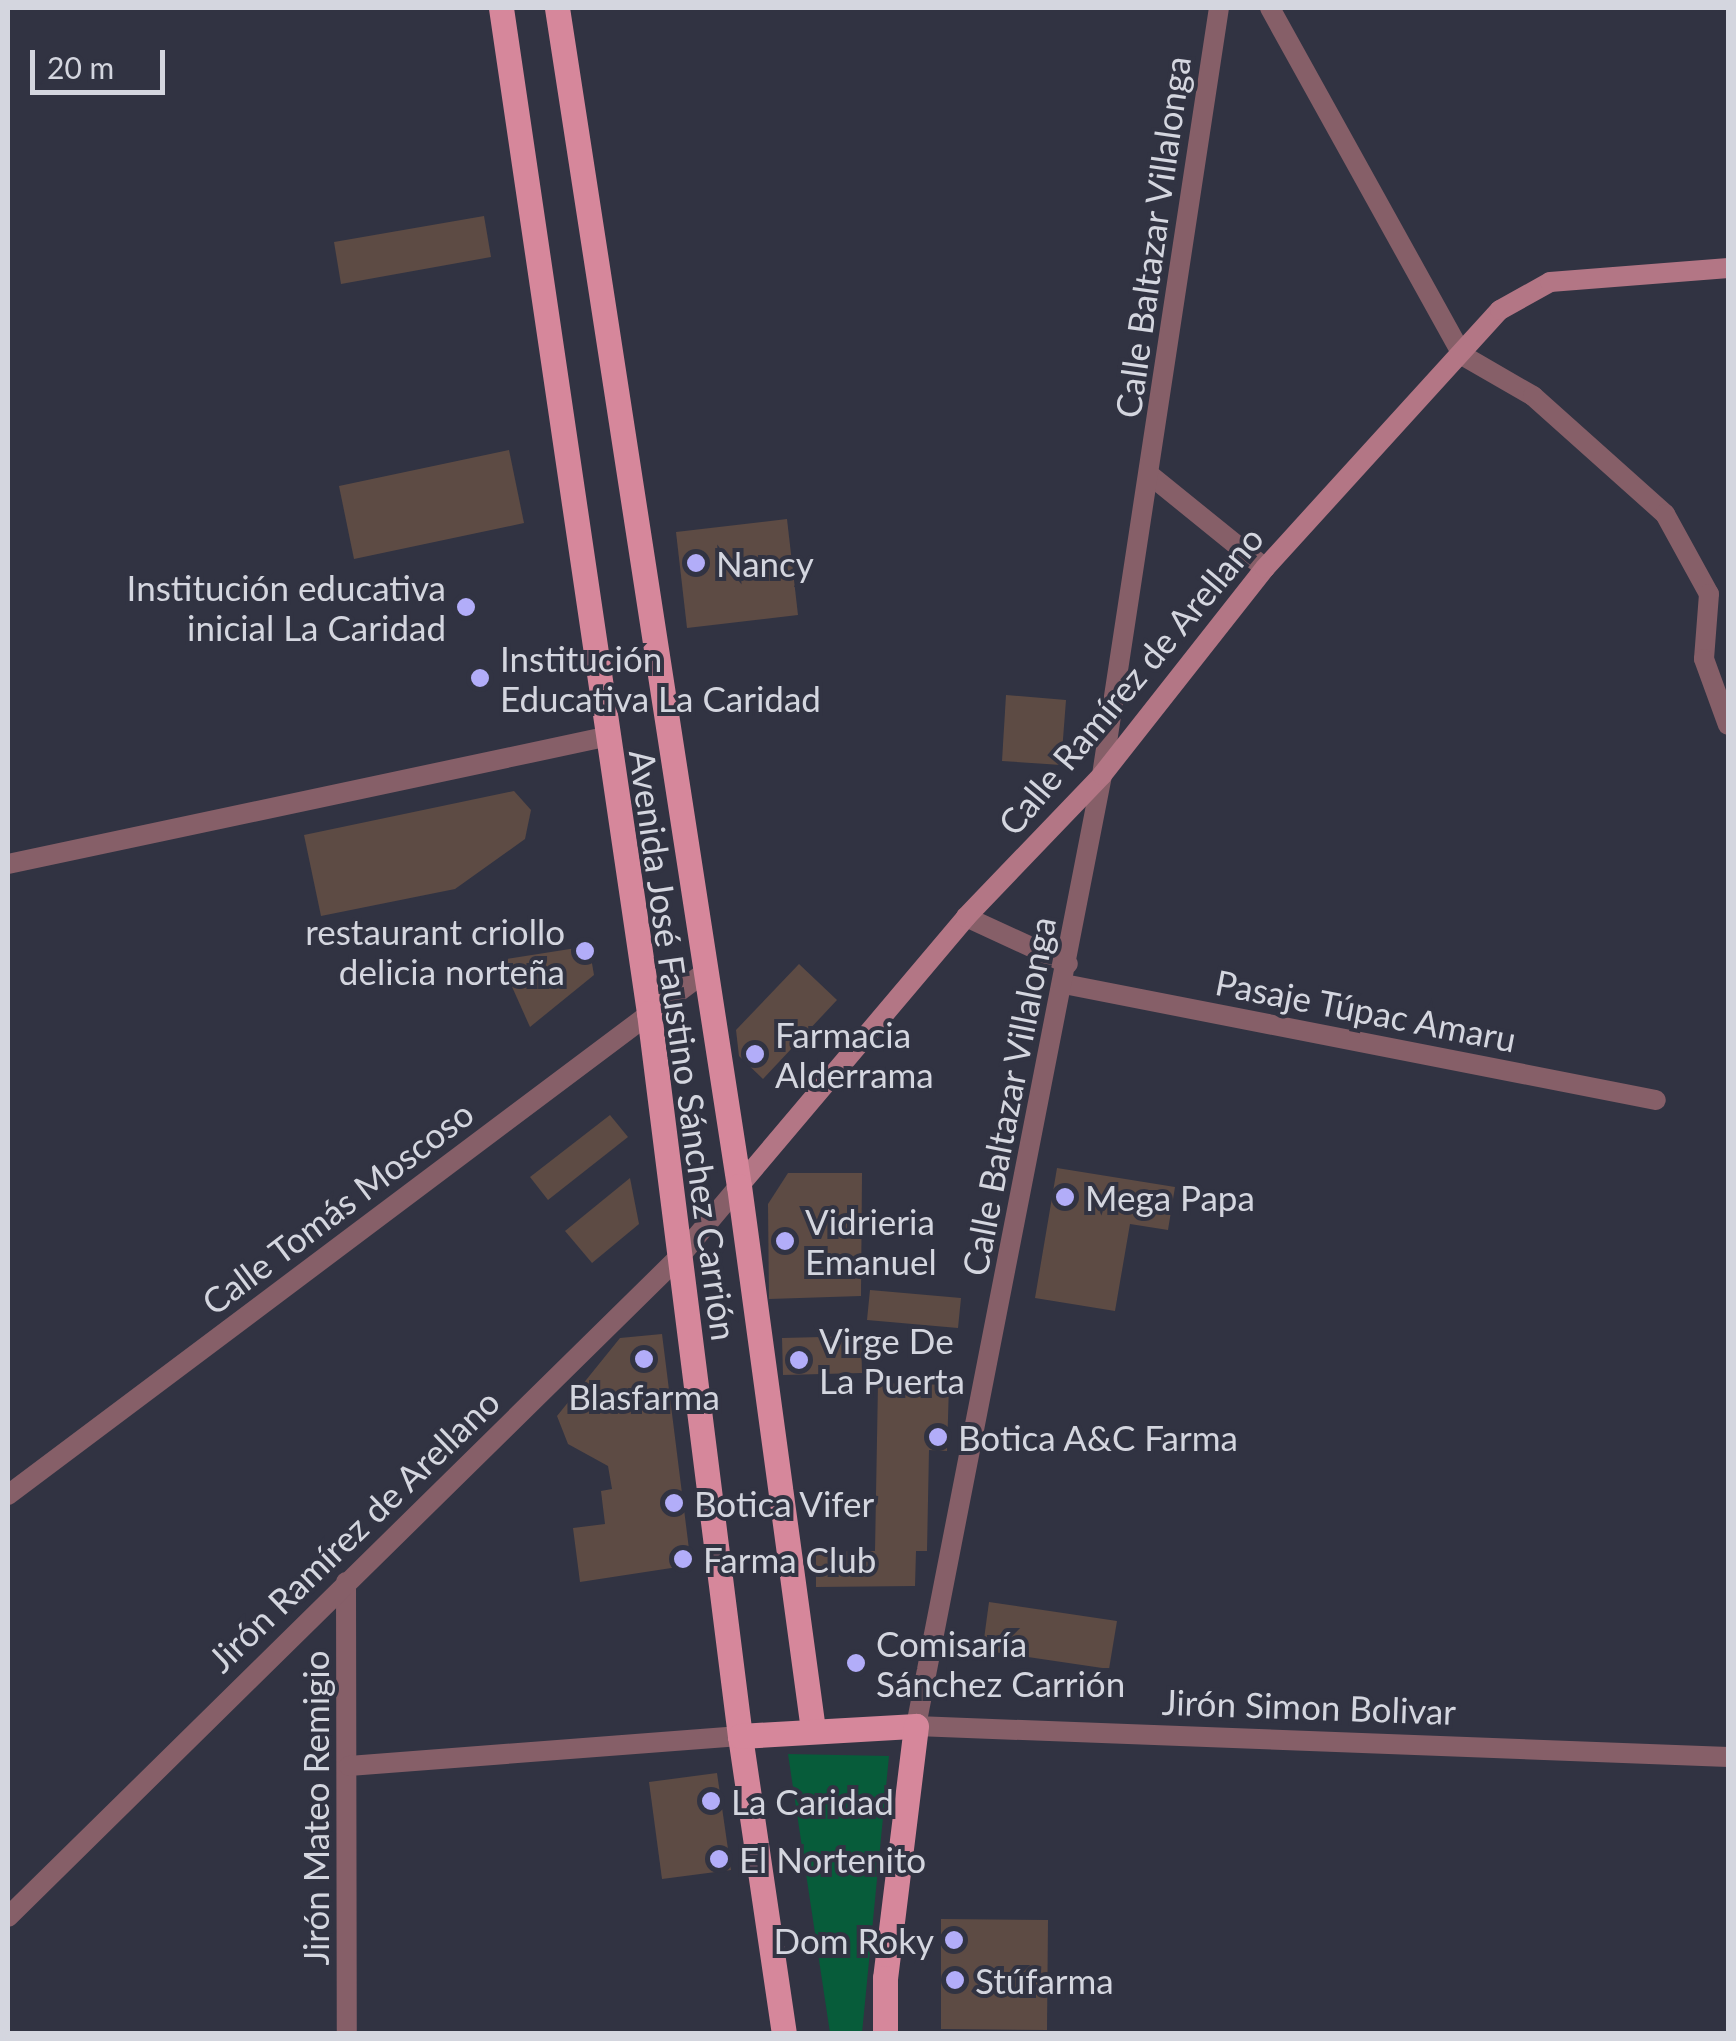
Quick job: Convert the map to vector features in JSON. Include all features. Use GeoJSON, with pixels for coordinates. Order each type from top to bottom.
{"type":"FeatureCollection","features":[{"type":"Feature","properties":{"kind":"main road","name":"Avenida José Faustino Sánchez Carrión"},"geometry":{"type":"LineString","coordinates":[[501,8],[605,737],[649,1013],[740,1736],[784,2034]]}},
{"type":"Feature","properties":{"kind":"main road","name":"Avenida José Faustino Sánchez Carrión"},"geometry":{"type":"LineString","coordinates":[[557,8],[739,1186],[813,1730]]}},
{"type":"Feature","properties":{"kind":"main road","name":"Calle Ramírez de Arellano"},"geometry":{"type":"LineString","coordinates":[[739,1186],[966,916],[1102,775],[1266,568],[1500,310],[1550,282],[1728,268]]}},
{"type":"Feature","properties":{"kind":"main road","name":"Jirón Simon Bolivar"},"geometry":{"type":"LineString","coordinates":[[740,1736],[916,1726]]}},
{"type":"Feature","properties":{"kind":"main road"},"geometry":{"type":"LineString","coordinates":[[884,2034],[885,1978],[916,1726]]}},
{"type":"Feature","properties":{"kind":"street","name":"Calle Baltazar Villalonga"},"geometry":{"type":"LineString","coordinates":[[916,1726],[1102,775],[1218,8]]}},
{"type":"Feature","properties":{"kind":"street"},"geometry":{"type":"LineString","coordinates":[[1270,8],[1462,355],[1532,396],[1665,514],[1719,590],[1704,659],[1728,725]]}},
{"type":"Feature","properties":{"kind":"street"},"geometry":{"type":"LineString","coordinates":[[1150,475],[1266,568]]}},
{"type":"Feature","properties":{"kind":"street"},"geometry":{"type":"LineString","coordinates":[[8,864],[605,737]]}},
{"type":"Feature","properties":{"kind":"street","name":"Pasaje Túpac Amaru"},"geometry":{"type":"LineString","coordinates":[[966,916],[1066,974],[1656,1100]]}},
{"type":"Feature","properties":{"kind":"street","name":"Calle Tomás Moscoso"},"geometry":{"type":"LineString","coordinates":[[8,1495],[705,972]]}},
{"type":"Feature","properties":{"kind":"street","name":"Jirón Ramírez de Arellano"},"geometry":{"type":"LineString","coordinates":[[8,1917],[681,1255],[739,1186]]}},
{"type":"Feature","properties":{"kind":"street","name":"Jirón Mateo Remigio"},"geometry":{"type":"LineString","coordinates":[[346,1582],[346,2034]]}},
{"type":"Feature","properties":{"kind":"street","name":"Jirón Simon Bolivar"},"geometry":{"type":"LineString","coordinates":[[916,1726],[1728,1757]]}},
{"type":"Feature","properties":{"kind":"street","name":"Jirón Simon Bolivar"},"geometry":{"type":"LineString","coordinates":[[349,1766],[740,1736]]}},
{"type":"Feature","properties":{"kind":"green space"},"geometry":{"type":"Polygon","coordinates":[[[788,1754],[889,1756],[862,2033],[830,2033],[788,1754]]]}},
{"type":"Feature","properties":{"kind":"building"},"geometry":{"type":"Polygon","coordinates":[[[484,216],[491,257],[341,284],[334,242],[484,216]]]}},
{"type":"Feature","properties":{"kind":"building"},"geometry":{"type":"Polygon","coordinates":[[[509,450],[524,523],[354,559],[339,486],[509,450]]]}},
{"type":"Feature","properties":{"kind":"building"},"geometry":{"type":"Polygon","coordinates":[[[787,519],[798,615],[687,628],[676,532],[787,519]]]}},
{"type":"Feature","properties":{"kind":"building"},"geometry":{"type":"Polygon","coordinates":[[[1006,695],[1066,700],[1061,765],[1002,761],[1006,695]]]}},
{"type":"Feature","properties":{"kind":"building"},"geometry":{"type":"Polygon","coordinates":[[[514,791],[531,810],[525,839],[455,889],[321,916],[304,835],[514,791]]]}},
{"type":"Feature","properties":{"kind":"building"},"geometry":{"type":"Polygon","coordinates":[[[589,946],[594,975],[530,1027],[500,960],[589,946]]]}},
{"type":"Feature","properties":{"kind":"building"},"geometry":{"type":"Polygon","coordinates":[[[799,964],[837,1000],[763,1079],[739,1056],[736,1030],[799,964]]]}},
{"type":"Feature","properties":{"kind":"building"},"geometry":{"type":"Polygon","coordinates":[[[610,1115],[628,1137],[548,1200],[530,1177],[610,1115]]]}},
{"type":"Feature","properties":{"kind":"building"},"geometry":{"type":"Polygon","coordinates":[[[1057,1168],[1175,1187],[1168,1230],[1130,1224],[1115,1311],[1035,1298],[1057,1168]]]}},
{"type":"Feature","properties":{"kind":"building"},"geometry":{"type":"Polygon","coordinates":[[[788,1173],[862,1173],[861,1296],[769,1299],[768,1204],[788,1173]]]}},
{"type":"Feature","properties":{"kind":"building"},"geometry":{"type":"Polygon","coordinates":[[[630,1178],[639,1224],[592,1263],[565,1231],[630,1178]]]}},
{"type":"Feature","properties":{"kind":"building"},"geometry":{"type":"Polygon","coordinates":[[[870,1290],[961,1298],[958,1328],[867,1320],[870,1290]]]}},
{"type":"Feature","properties":{"kind":"building"},"geometry":{"type":"Polygon","coordinates":[[[662,1334],[691,1565],[580,1582],[573,1528],[605,1524],[601,1491],[612,1489],[608,1466],[568,1444],[557,1416],[620,1338],[662,1334]]]}},
{"type":"Feature","properties":{"kind":"building"},"geometry":{"type":"Polygon","coordinates":[[[861,1336],[862,1373],[783,1375],[782,1338],[861,1336]]]}},
{"type":"Feature","properties":{"kind":"building"},"geometry":{"type":"Polygon","coordinates":[[[878,1383],[949,1385],[947,1451],[929,1450],[927,1551],[916,1551],[915,1586],[816,1587],[816,1551],[875,1551],[878,1383]]]}},
{"type":"Feature","properties":{"kind":"building"},"geometry":{"type":"Polygon","coordinates":[[[989,1602],[1117,1621],[1109,1669],[994,1652],[984,1639],[989,1602]]]}},
{"type":"Feature","properties":{"kind":"building"},"geometry":{"type":"Polygon","coordinates":[[[717,1773],[731,1870],[662,1879],[649,1782],[717,1773]]]}},
{"type":"Feature","properties":{"kind":"building"},"geometry":{"type":"Polygon","coordinates":[[[941,1919],[1048,1920],[1047,2030],[941,2029],[941,1919]]]}},
{"type":"Feature","properties":{"kind":"place","name":"Nancy"},"geometry":{"type":"Point","coordinates":[696,563]}},
{"type":"Feature","properties":{"kind":"place","name":"Institución educativa inicial La Caridad"},"geometry":{"type":"Point","coordinates":[466,607]}},
{"type":"Feature","properties":{"kind":"place","name":"Institución Educativa La Caridad"},"geometry":{"type":"Point","coordinates":[480,678]}},
{"type":"Feature","properties":{"kind":"place","name":"restaurant criollo delicia norteña"},"geometry":{"type":"Point","coordinates":[585,951]}},
{"type":"Feature","properties":{"kind":"place","name":"Farmacia Alderrama"},"geometry":{"type":"Point","coordinates":[755,1054]}},
{"type":"Feature","properties":{"kind":"place","name":"Mega Papa"},"geometry":{"type":"Point","coordinates":[1065,1197]}},
{"type":"Feature","properties":{"kind":"place","name":"Vidrieria Emanuel"},"geometry":{"type":"Point","coordinates":[785,1241]}},
{"type":"Feature","properties":{"kind":"place","name":"Blasfarma"},"geometry":{"type":"Point","coordinates":[644,1359]}},
{"type":"Feature","properties":{"kind":"place","name":"Virge De La Puerta"},"geometry":{"type":"Point","coordinates":[799,1360]}},
{"type":"Feature","properties":{"kind":"place","name":"Botica A&C Farma"},"geometry":{"type":"Point","coordinates":[938,1437]}},
{"type":"Feature","properties":{"kind":"place","name":"Botica Vifer"},"geometry":{"type":"Point","coordinates":[674,1503]}},
{"type":"Feature","properties":{"kind":"place","name":"Farma Club"},"geometry":{"type":"Point","coordinates":[683,1559]}},
{"type":"Feature","properties":{"kind":"place","name":"Comisaría Sánchez Carrión"},"geometry":{"type":"Point","coordinates":[856,1663]}},
{"type":"Feature","properties":{"kind":"place","name":"La Caridad"},"geometry":{"type":"Point","coordinates":[711,1801]}},
{"type":"Feature","properties":{"kind":"place","name":"El Nortenito"},"geometry":{"type":"Point","coordinates":[719,1859]}},
{"type":"Feature","properties":{"kind":"place","name":"Dom Roky"},"geometry":{"type":"Point","coordinates":[954,1940]}},
{"type":"Feature","properties":{"kind":"place","name":"Stúfarma"},"geometry":{"type":"Point","coordinates":[955,1980]}}]}
